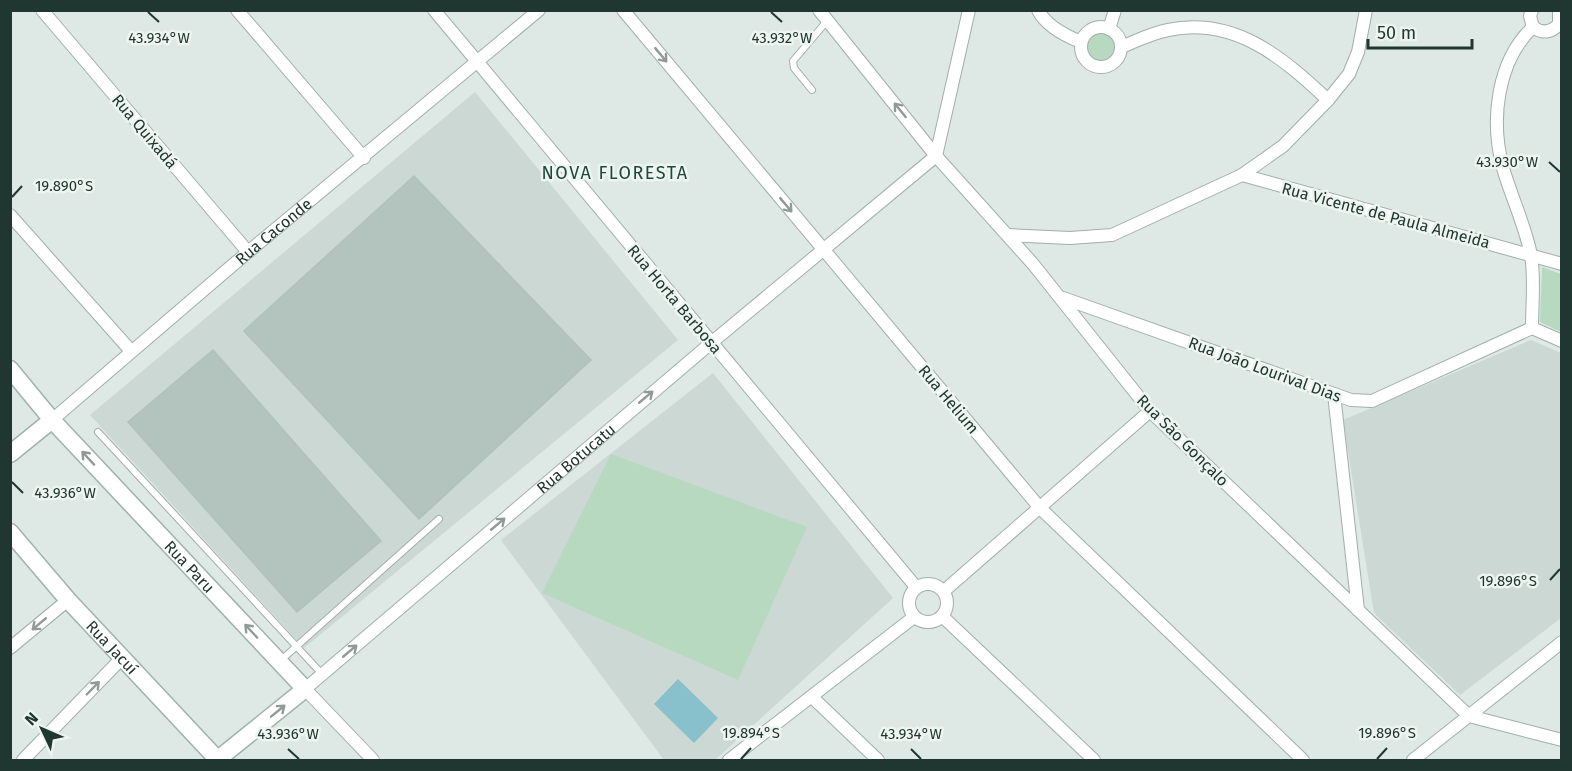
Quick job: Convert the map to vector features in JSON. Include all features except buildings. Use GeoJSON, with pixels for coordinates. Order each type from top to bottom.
{"type":"FeatureCollection","features":[{"type":"Feature","properties":{"kind":"street","name":"Rua Quixadá"},"geometry":{"type":"LineString","coordinates":[[42,10],[248,252]]}},
{"type":"Feature","properties":{"kind":"street"},"geometry":{"type":"LineString","coordinates":[[237,10],[364,158]]}},
{"type":"Feature","properties":{"kind":"street","name":"Rua Horta Barbosa"},"geometry":{"type":"LineString","coordinates":[[434,10],[916,587]]}},
{"type":"Feature","properties":{"kind":"street","name":"Rua Caconde"},"geometry":{"type":"LineString","coordinates":[[10,454],[248,252],[480,63],[539,10]]}},
{"type":"Feature","properties":{"kind":"street","name":"Rua Helium"},"geometry":{"type":"LineString","coordinates":[[623,10],[1040,508],[1303,760]]}},
{"type":"Feature","properties":{"kind":"street","name":"Rua São Gonçalo"},"geometry":{"type":"LineString","coordinates":[[819,10],[936,156],[1062,298],[1150,411],[1469,716],[1562,740]]}},
{"type":"Feature","properties":{"kind":"street"},"geometry":{"type":"LineString","coordinates":[[936,156],[969,10]]}},
{"type":"Feature","properties":{"kind":"street"},"geometry":{"type":"LineString","coordinates":[[1038,10],[1067,36],[1081,42]]}},
{"type":"Feature","properties":{"kind":"street"},"geometry":{"type":"LineString","coordinates":[[1109,29],[1115,10]]}},
{"type":"Feature","properties":{"kind":"street"},"geometry":{"type":"LineString","coordinates":[[1008,235],[1070,238],[1112,235],[1152,219],[1242,175],[1283,146],[1328,100],[1349,74],[1358,52],[1365,10]]}},
{"type":"Feature","properties":{"kind":"street"},"geometry":{"type":"LineString","coordinates":[[1532,10],[1530,16],[1533,27],[1543,33],[1550,32],[1560,25],[1559,11]]}},
{"type":"Feature","properties":{"kind":"street"},"geometry":{"type":"LineString","coordinates":[[1099,27],[1109,29],[1118,36],[1121,47],[1113,63],[1095,67],[1085,60],[1081,42],[1090,30],[1099,27]]}},
{"type":"Feature","properties":{"kind":"street"},"geometry":{"type":"LineString","coordinates":[[1121,47],[1166,30],[1188,27],[1210,28],[1247,37],[1272,51],[1328,100]]}},
{"type":"Feature","properties":{"kind":"street"},"geometry":{"type":"LineString","coordinates":[[1533,27],[1512,52],[1501,83],[1498,109],[1502,165],[1531,254],[1532,328],[1562,341]]}},
{"type":"Feature","properties":{"kind":"street","name":"Rua Botucatu"},"geometry":{"type":"LineString","coordinates":[[217,760],[305,689],[711,343],[936,156]]}},
{"type":"Feature","properties":{"kind":"street","name":"Rua Vicente de Paula Almeida"},"geometry":{"type":"LineString","coordinates":[[1242,175],[1562,264]]}},
{"type":"Feature","properties":{"kind":"street"},"geometry":{"type":"LineString","coordinates":[[10,215],[131,351]]}},
{"type":"Feature","properties":{"kind":"street","name":"Rua João Lourival Dias"},"geometry":{"type":"LineString","coordinates":[[1062,298],[1351,400],[1372,401],[1532,328]]}},
{"type":"Feature","properties":{"kind":"street","name":"Rua Paru"},"geometry":{"type":"LineString","coordinates":[[10,369],[52,420],[373,760]]}},
{"type":"Feature","properties":{"kind":"street"},"geometry":{"type":"LineString","coordinates":[[1334,394],[1358,610]]}},
{"type":"Feature","properties":{"kind":"street"},"geometry":{"type":"LineString","coordinates":[[944,591],[1150,411]]}},
{"type":"Feature","properties":{"kind":"street","name":"Rua Jacuí"},"geometry":{"type":"LineString","coordinates":[[10,532],[68,600],[217,760]]}},
{"type":"Feature","properties":{"kind":"street"},"geometry":{"type":"LineString","coordinates":[[928,583],[944,591],[947,606],[942,616],[926,622],[915,617],[908,605],[916,587],[928,583]]}},
{"type":"Feature","properties":{"kind":"street"},"geometry":{"type":"LineString","coordinates":[[10,648],[68,600]]}},
{"type":"Feature","properties":{"kind":"street"},"geometry":{"type":"LineString","coordinates":[[942,616],[1094,760]]}},
{"type":"Feature","properties":{"kind":"street"},"geometry":{"type":"LineString","coordinates":[[729,760],[813,698],[915,617]]}},
{"type":"Feature","properties":{"kind":"street"},"geometry":{"type":"LineString","coordinates":[[1413,760],[1562,642]]}},
{"type":"Feature","properties":{"kind":"street"},"geometry":{"type":"LineString","coordinates":[[23,760],[123,657]]}},
{"type":"Feature","properties":{"kind":"street"},"geometry":{"type":"LineString","coordinates":[[813,698],[878,760]]}},
{"type":"Feature","properties":{"kind":"lane"},"geometry":{"type":"LineString","coordinates":[[812,90],[794,68],[793,61],[827,21]]}},
{"type":"Feature","properties":{"kind":"lane"},"geometry":{"type":"LineString","coordinates":[[98,432],[322,674]]}},
{"type":"Feature","properties":{"kind":"lane"},"geometry":{"type":"LineString","coordinates":[[280,662],[440,519]]}},
{"type":"Feature","properties":{"kind":"shaded area"},"geometry":{"type":"Polygon","coordinates":[[[475,92],[678,340],[304,648],[90,415],[475,92]]]}},
{"type":"Feature","properties":{"kind":"shaded area"},"geometry":{"type":"Polygon","coordinates":[[[1531,340],[1561,353],[1561,618],[1460,695],[1374,613],[1343,420],[1531,340]]]}},
{"type":"Feature","properties":{"kind":"shaded area"},"geometry":{"type":"Polygon","coordinates":[[[713,373],[893,598],[715,760],[664,760],[501,540],[713,373]]]}},
{"type":"Feature","properties":{"kind":"green space"},"geometry":{"type":"Polygon","coordinates":[[[1101,32],[1112,36],[1116,47],[1112,58],[1101,62],[1090,58],[1086,47],[1090,36],[1101,32]]]}},
{"type":"Feature","properties":{"kind":"green space"},"geometry":{"type":"Polygon","coordinates":[[[1542,267],[1561,274],[1561,332],[1540,322],[1542,267]]]}},
{"type":"Feature","properties":{"kind":"green space"},"geometry":{"type":"Polygon","coordinates":[[[611,454],[807,527],[738,680],[542,593],[611,454]]]}},
{"type":"Feature","properties":{"kind":"water"},"geometry":{"type":"Polygon","coordinates":[[[678,679],[718,718],[694,743],[654,704],[678,679]]]}},
{"type":"Feature","properties":{"kind":"district","name":"NOVA FLORESTA"},"geometry":{"type":"Point","coordinates":[615,173]}}]}
